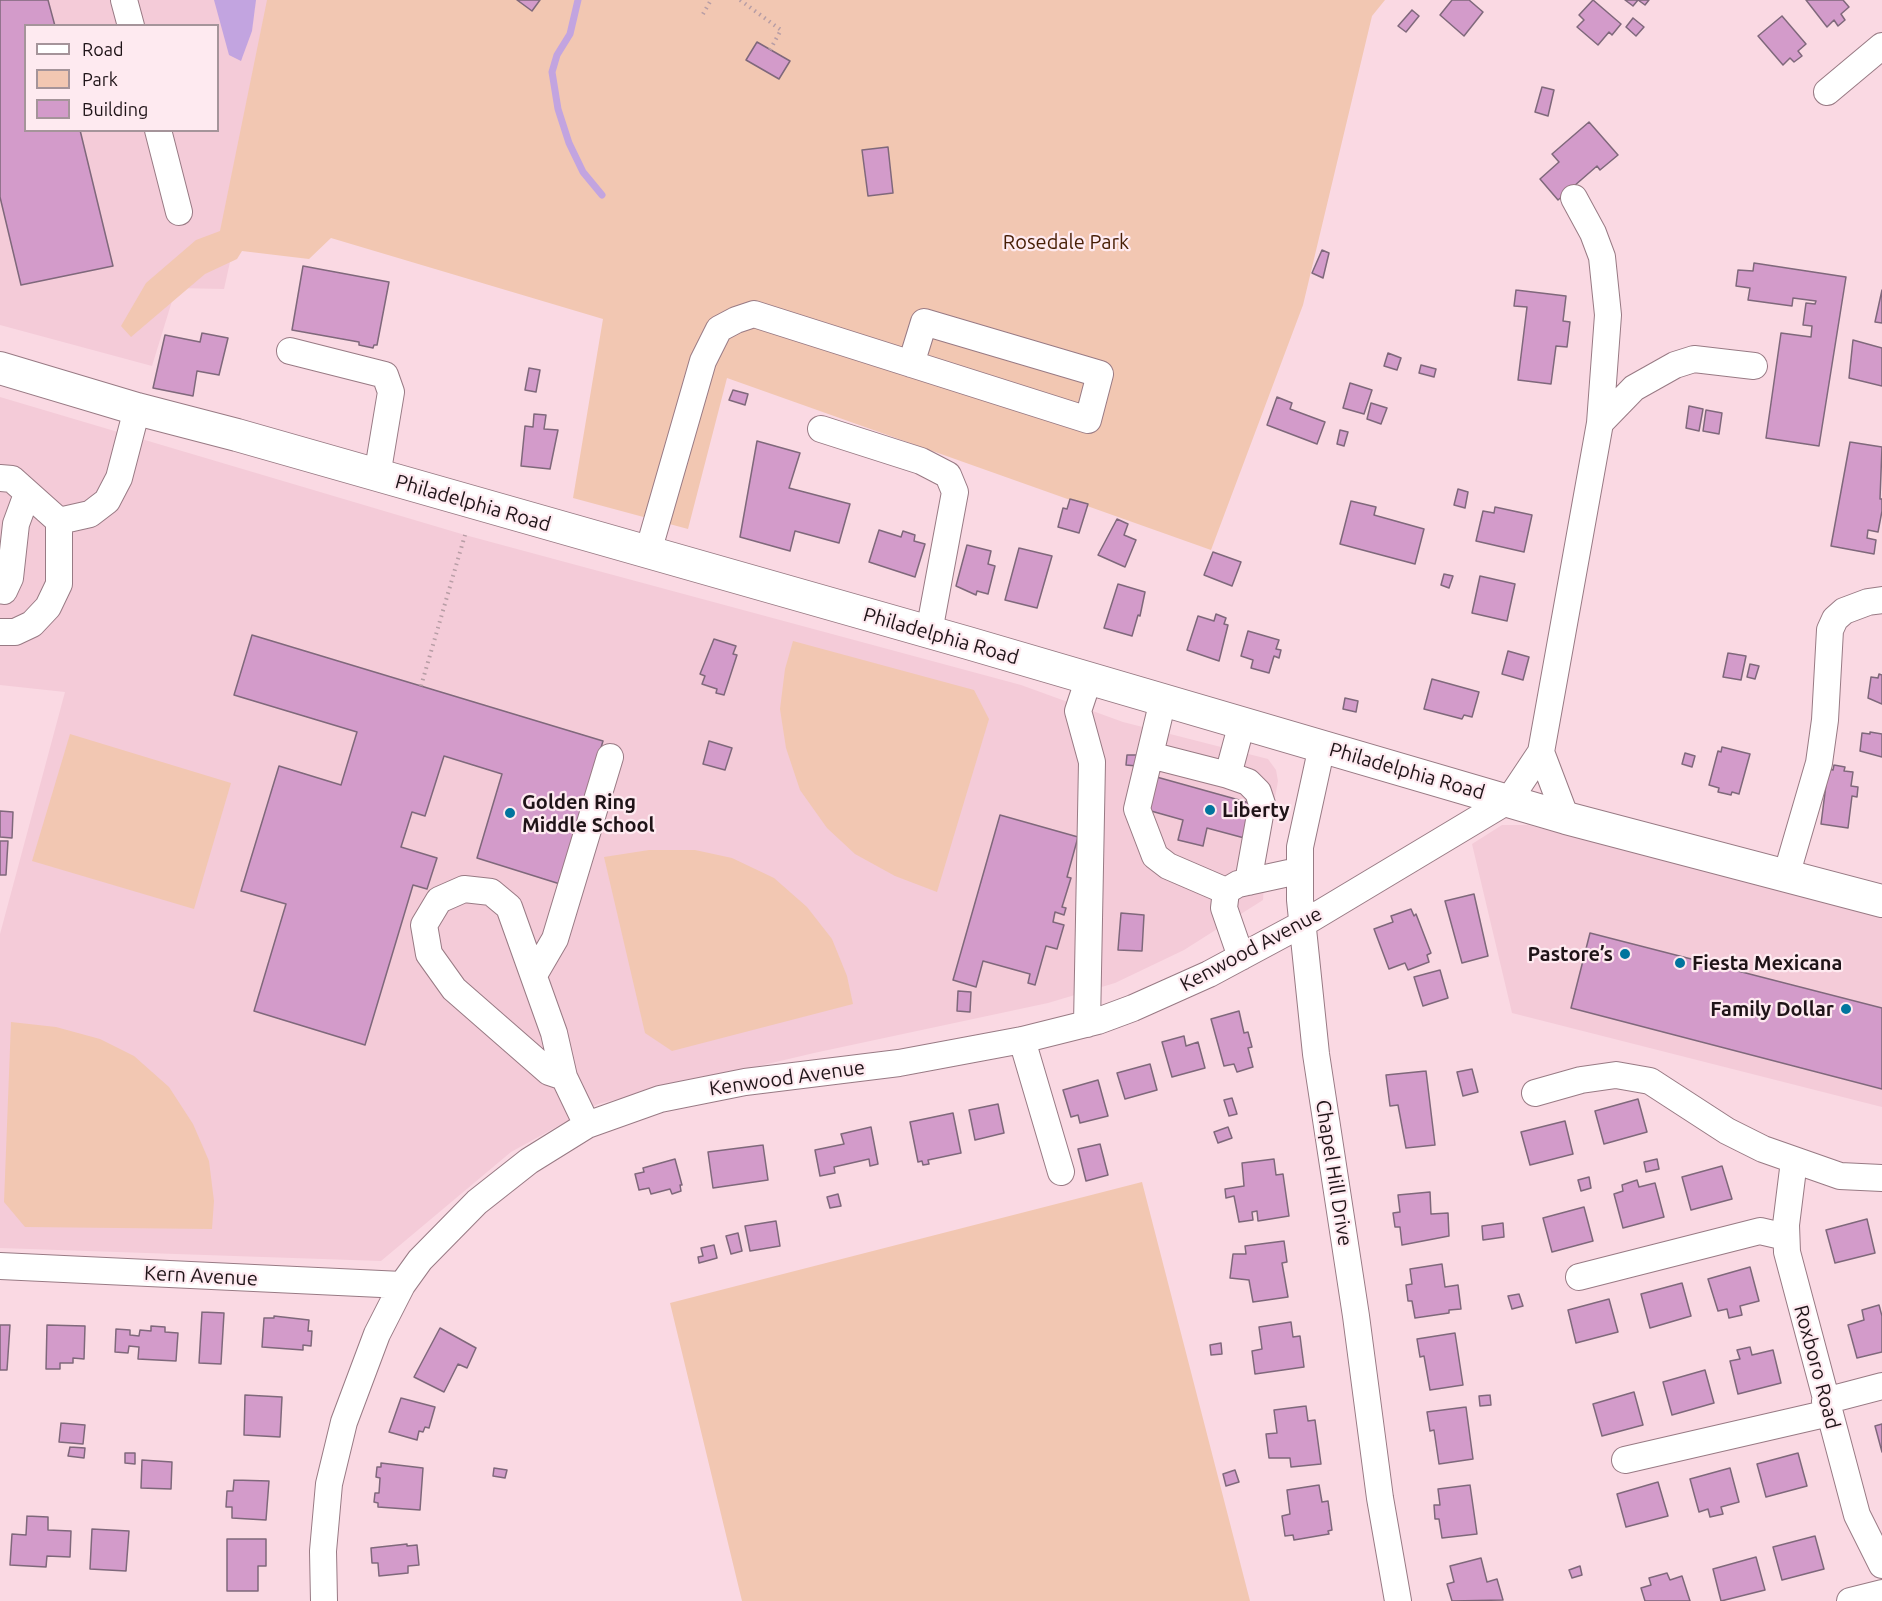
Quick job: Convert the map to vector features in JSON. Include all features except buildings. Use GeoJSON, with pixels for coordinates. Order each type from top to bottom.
{"type":"FeatureCollection","features":[{"type":"Feature","properties":{"kind":"main road","name":"Philadelphia Road"},"geometry":{"type":"LineString","coordinates":[[0,368],[137,409],[929,632],[1566,818],[1882,901]]}},
{"type":"Feature","properties":{"kind":"street"},"geometry":{"type":"LineString","coordinates":[[124,0],[130,24]]}},
{"type":"Feature","properties":{"kind":"street"},"geometry":{"type":"LineString","coordinates":[[1827,92],[1882,46]]}},
{"type":"Feature","properties":{"kind":"street"},"geometry":{"type":"LineString","coordinates":[[158,132],[178,212]]}},
{"type":"Feature","properties":{"kind":"street"},"geometry":{"type":"LineString","coordinates":[[1509,800],[1541,752],[1600,423],[1608,315],[1602,257],[1593,233],[1574,198]]}},
{"type":"Feature","properties":{"kind":"street"},"geometry":{"type":"LineString","coordinates":[[648,552],[703,361],[719,329],[754,314],[1088,420],[1100,374],[924,322],[911,363]]}},
{"type":"Feature","properties":{"kind":"street"},"geometry":{"type":"LineString","coordinates":[[290,351],[385,375],[391,392],[376,476]]}},
{"type":"Feature","properties":{"kind":"street"},"geometry":{"type":"LineString","coordinates":[[1600,423],[1634,388],[1675,365],[1694,360],[1754,366]]}},
{"type":"Feature","properties":{"kind":"street"},"geometry":{"type":"LineString","coordinates":[[59,521],[90,514],[107,501],[120,478],[137,409]]}},
{"type":"Feature","properties":{"kind":"street"},"geometry":{"type":"LineString","coordinates":[[821,429],[921,461],[948,475],[955,492],[929,632]]}},
{"type":"Feature","properties":{"kind":"street"},"geometry":{"type":"LineString","coordinates":[[0,478],[12,479],[59,521]]}},
{"type":"Feature","properties":{"kind":"street"},"geometry":{"type":"LineString","coordinates":[[0,590],[4,591],[10,578],[16,524],[27,494]]}},
{"type":"Feature","properties":{"kind":"street"},"geometry":{"type":"LineString","coordinates":[[0,632],[15,632],[32,624],[48,607],[58,584],[59,521]]}},
{"type":"Feature","properties":{"kind":"street"},"geometry":{"type":"LineString","coordinates":[[1786,876],[1819,763],[1826,710],[1830,630],[1835,619],[1844,611],[1868,602],[1882,600]]}},
{"type":"Feature","properties":{"kind":"street"},"geometry":{"type":"LineString","coordinates":[[1087,1024],[1092,762],[1078,711],[1089,678]]}},
{"type":"Feature","properties":{"kind":"street"},"geometry":{"type":"LineString","coordinates":[[1163,700],[1137,809],[1155,856],[1168,866],[1237,886],[1298,871]]}},
{"type":"Feature","properties":{"kind":"street"},"geometry":{"type":"LineString","coordinates":[[1228,775],[1242,723]]}},
{"type":"Feature","properties":{"kind":"street","name":"Chapel Hill Drive"},"geometry":{"type":"LineString","coordinates":[[1322,746],[1300,847],[1298,871],[1316,1054],[1356,1316],[1380,1498],[1398,1601]]}},
{"type":"Feature","properties":{"kind":"street"},"geometry":{"type":"LineString","coordinates":[[1541,752],[1566,818]]}},
{"type":"Feature","properties":{"kind":"street"},"geometry":{"type":"LineString","coordinates":[[1150,755],[1228,775],[1248,782],[1258,792],[1262,804],[1237,886],[1224,908],[1241,957]]}},
{"type":"Feature","properties":{"kind":"street"},"geometry":{"type":"LineString","coordinates":[[534,975],[555,939],[610,757]]}},
{"type":"Feature","properties":{"kind":"street","name":"Kenwood Avenue"},"geometry":{"type":"LineString","coordinates":[[324,1601],[325,1520],[335,1454],[357,1383],[402,1285],[420,1260],[442,1237],[493,1189],[529,1161],[587,1125],[635,1106],[692,1092],[899,1063],[1022,1040],[1087,1024],[1133,1008],[1241,957],[1304,923],[1509,800]]}},
{"type":"Feature","properties":{"kind":"street"},"geometry":{"type":"LineString","coordinates":[[564,1077],[549,1072],[454,989],[429,954],[424,925],[439,900],[464,889],[491,892],[509,907],[554,1032],[564,1077],[587,1125]]}},
{"type":"Feature","properties":{"kind":"street"},"geometry":{"type":"LineString","coordinates":[[1022,1040],[1061,1172]]}},
{"type":"Feature","properties":{"kind":"street"},"geometry":{"type":"LineString","coordinates":[[1535,1093],[1581,1080],[1617,1075],[1650,1082],[1727,1131],[1794,1161],[1840,1176],[1882,1178]]}},
{"type":"Feature","properties":{"kind":"street","name":"Roxboro Road"},"geometry":{"type":"LineString","coordinates":[[1794,1161],[1786,1237],[1790,1263],[1857,1515],[1882,1565]]}},
{"type":"Feature","properties":{"kind":"street"},"geometry":{"type":"LineString","coordinates":[[1580,1277],[1760,1231],[1786,1237]]}},
{"type":"Feature","properties":{"kind":"street","name":"Kern Avenue"},"geometry":{"type":"LineString","coordinates":[[0,1266],[402,1285]]}},
{"type":"Feature","properties":{"kind":"street"},"geometry":{"type":"LineString","coordinates":[[1625,1460],[1827,1407],[1882,1386]]}},
{"type":"Feature","properties":{"kind":"street"},"geometry":{"type":"LineString","coordinates":[[1850,1601],[1882,1593]]}},
{"type":"Feature","properties":{"kind":"path"},"geometry":{"type":"LineString","coordinates":[[703,14],[711,0]]}},
{"type":"Feature","properties":{"kind":"path"},"geometry":{"type":"LineString","coordinates":[[740,0],[782,30],[770,50]]}},
{"type":"Feature","properties":{"kind":"path"},"geometry":{"type":"LineString","coordinates":[[421,686],[465,535]]}},
{"type":"Feature","properties":{"kind":"shaded area"},"geometry":{"type":"Polygon","coordinates":[[[0,0],[288,0],[224,289],[176,288],[152,366],[0,325],[0,0]]]}},
{"type":"Feature","properties":{"kind":"shaded area"},"geometry":{"type":"Polygon","coordinates":[[[214,0],[256,0],[252,31],[241,61],[229,55],[214,0]]]}},
{"type":"Feature","properties":{"kind":"shaded area","name":"Golden Ring Middle School"},"geometry":{"type":"Polygon","coordinates":[[[0,397],[465,535],[1021,685],[1123,722],[1268,759],[1276,770],[1278,781],[1267,843],[1263,900],[1184,950],[1115,983],[1048,1003],[814,1053],[598,1104],[511,1152],[381,1261],[0,1248],[0,934],[65,692],[0,685],[0,397]]]}},
{"type":"Feature","properties":{"kind":"shaded area"},"geometry":{"type":"Polygon","coordinates":[[[1502,825],[1528,825],[1882,915],[1882,1107],[1512,1013],[1472,844],[1502,825]]]}},
{"type":"Feature","properties":{"kind":"green space","name":"Rosedale Park"},"geometry":{"type":"Polygon","coordinates":[[[267,0],[1385,0],[1372,16],[1303,305],[1211,550],[727,378],[688,529],[573,498],[603,319],[331,238],[309,259],[242,251],[237,259],[205,274],[131,337],[121,326],[146,283],[196,240],[220,231],[267,0]]]}},
{"type":"Feature","properties":{"kind":"green space"},"geometry":{"type":"Polygon","coordinates":[[[793,641],[974,690],[989,719],[937,892],[895,876],[855,854],[827,828],[800,790],[786,748],[780,709],[785,669],[793,641]]]}},
{"type":"Feature","properties":{"kind":"green space"},"geometry":{"type":"Polygon","coordinates":[[[70,734],[231,783],[194,909],[32,861],[70,734]]]}},
{"type":"Feature","properties":{"kind":"green space"},"geometry":{"type":"Polygon","coordinates":[[[649,850],[695,850],[732,858],[774,878],[807,907],[832,939],[847,976],[853,1004],[672,1051],[645,1033],[604,857],[649,850]]]}},
{"type":"Feature","properties":{"kind":"green space"},"geometry":{"type":"Polygon","coordinates":[[[11,1022],[56,1027],[100,1039],[134,1056],[169,1087],[193,1124],[209,1161],[214,1201],[212,1229],[25,1227],[4,1202],[11,1022]]]}},
{"type":"Feature","properties":{"kind":"green space"},"geometry":{"type":"Polygon","coordinates":[[[1142,1182],[1250,1601],[742,1601],[670,1303],[1142,1182]]]}},
{"type":"Feature","properties":{"kind":"waterway"},"geometry":{"type":"LineString","coordinates":[[578,0],[570,34],[557,55],[552,72],[558,109],[569,143],[583,172],[602,195]]}},
{"type":"Feature","properties":{"kind":"place","name":"Liberty"},"geometry":{"type":"Point","coordinates":[1210,810]}},
{"type":"Feature","properties":{"kind":"place","name":"Golden Ring Middle School"},"geometry":{"type":"Point","coordinates":[510,813]}},
{"type":"Feature","properties":{"kind":"place","name":"Pastore’s"},"geometry":{"type":"Point","coordinates":[1625,954]}},
{"type":"Feature","properties":{"kind":"place","name":"Fiesta Mexicana"},"geometry":{"type":"Point","coordinates":[1680,963]}},
{"type":"Feature","properties":{"kind":"place","name":"Family Dollar"},"geometry":{"type":"Point","coordinates":[1846,1009]}}]}
